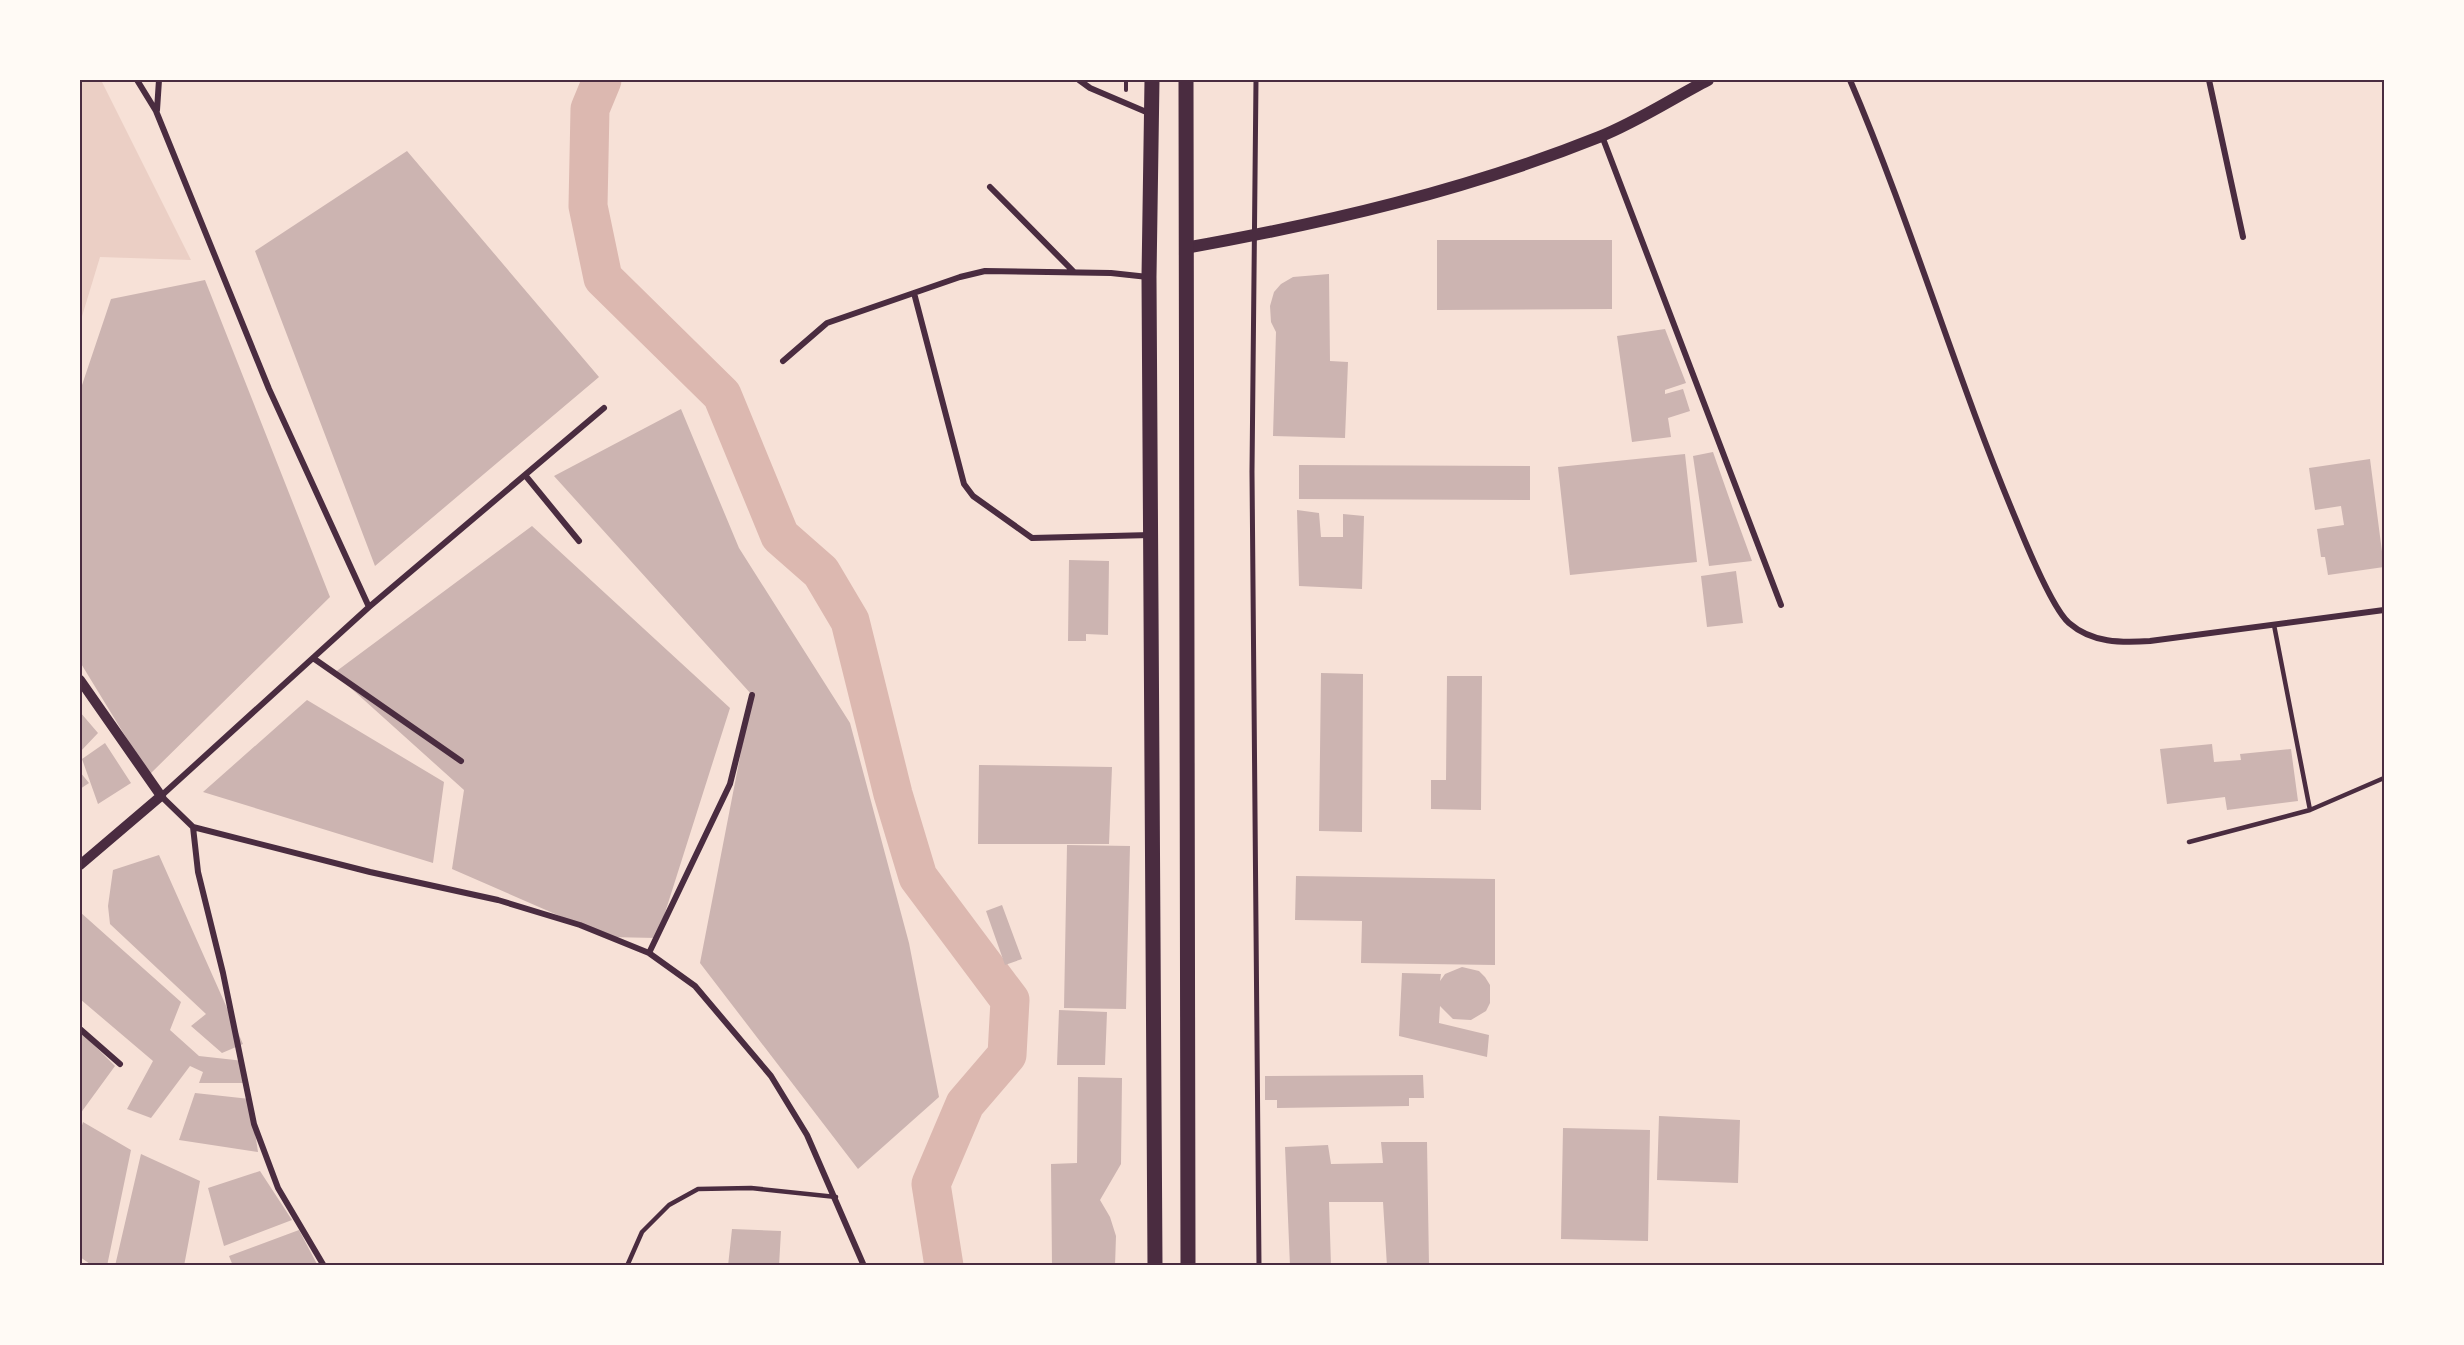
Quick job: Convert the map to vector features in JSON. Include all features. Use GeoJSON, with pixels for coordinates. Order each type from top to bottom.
{"type":"FeatureCollection","features":[{"type":"Feature","properties":{"kind":"main road"},"geometry":{"type":"LineString","coordinates":[[1152,80],[1149,278],[1155,1266]]}},
{"type":"Feature","properties":{"kind":"main road"},"geometry":{"type":"LineString","coordinates":[[1186,80],[1188,1266]]}},
{"type":"Feature","properties":{"kind":"main road"},"geometry":{"type":"LineString","coordinates":[[1185,248],[1254,235],[1480,182],[1602,136],[1708,80]]}},
{"type":"Feature","properties":{"kind":"street"},"geometry":{"type":"LineString","coordinates":[[137,80],[156,111],[269,389],[369,607]]}},
{"type":"Feature","properties":{"kind":"street"},"geometry":{"type":"LineString","coordinates":[[156,111],[159,80]]}},
{"type":"Feature","properties":{"kind":"street"},"geometry":{"type":"LineString","coordinates":[[1079,80],[1090,88],[1152,114]]}},
{"type":"Feature","properties":{"kind":"street"},"geometry":{"type":"LineString","coordinates":[[1256,80],[1252,472],[1259,1266]]}},
{"type":"Feature","properties":{"kind":"street"},"geometry":{"type":"LineString","coordinates":[[1850,80],[1890,179],[2004,491],[2036,568],[2067,622],[2093,638],[2117,643],[2385,610]]}},
{"type":"Feature","properties":{"kind":"street"},"geometry":{"type":"LineString","coordinates":[[2209,80],[2243,237]]}},
{"type":"Feature","properties":{"kind":"street"},"geometry":{"type":"LineString","coordinates":[[1602,136],[1781,605]]}},
{"type":"Feature","properties":{"kind":"street"},"geometry":{"type":"LineString","coordinates":[[990,187],[1074,272]]}},
{"type":"Feature","properties":{"kind":"street"},"geometry":{"type":"LineString","coordinates":[[783,361],[827,323],[960,277],[985,271],[1074,272],[1149,278]]}},
{"type":"Feature","properties":{"kind":"street"},"geometry":{"type":"LineString","coordinates":[[914,293],[964,484],[973,496],[1032,538],[1151,535]]}},
{"type":"Feature","properties":{"kind":"street"},"geometry":{"type":"LineString","coordinates":[[80,865],[161,796],[369,607],[604,408]]}},
{"type":"Feature","properties":{"kind":"street"},"geometry":{"type":"LineString","coordinates":[[525,475],[579,541]]}},
{"type":"Feature","properties":{"kind":"street"},"geometry":{"type":"LineString","coordinates":[[313,658],[461,761]]}},
{"type":"Feature","properties":{"kind":"street"},"geometry":{"type":"LineString","coordinates":[[80,680],[161,796],[193,827],[370,872],[498,900],[580,925],[649,953],[695,986],[771,1076],[807,1135],[836,1197],[864,1266]]}},
{"type":"Feature","properties":{"kind":"street"},"geometry":{"type":"LineString","coordinates":[[649,953],[730,784],[752,695]]}},
{"type":"Feature","properties":{"kind":"street"},"geometry":{"type":"LineString","coordinates":[[193,827],[198,872],[224,973],[254,1124],[278,1188],[324,1266]]}},
{"type":"Feature","properties":{"kind":"street"},"geometry":{"type":"LineString","coordinates":[[80,1029],[120,1064]]}},
{"type":"Feature","properties":{"kind":"lane"},"geometry":{"type":"LineString","coordinates":[[2274,625],[2310,810]]}},
{"type":"Feature","properties":{"kind":"lane"},"geometry":{"type":"LineString","coordinates":[[2189,842],[2310,810],[2385,778]]}},
{"type":"Feature","properties":{"kind":"lane"},"geometry":{"type":"LineString","coordinates":[[627,1266],[642,1232],[669,1205],[698,1189],[751,1188],[836,1197]]}},
{"type":"Feature","properties":{"kind":"shaded area"},"geometry":{"type":"Polygon","coordinates":[[[80,80],[101,80],[191,260],[100,257],[80,323],[80,80]]]}},
{"type":"Feature","properties":{"kind":"building"},"geometry":{"type":"Polygon","coordinates":[[[407,151],[599,377],[375,566],[255,251],[407,151]]]}},
{"type":"Feature","properties":{"kind":"building"},"geometry":{"type":"Polygon","coordinates":[[[1437,240],[1612,240],[1612,309],[1437,310],[1437,240]]]}},
{"type":"Feature","properties":{"kind":"building"},"geometry":{"type":"Polygon","coordinates":[[[1329,274],[1330,361],[1348,362],[1345,438],[1273,436],[1276,332],[1271,322],[1270,306],[1274,292],[1281,284],[1293,277],[1329,274]]]}},
{"type":"Feature","properties":{"kind":"building"},"geometry":{"type":"Polygon","coordinates":[[[205,280],[330,597],[149,775],[80,662],[80,391],[111,299],[205,280]]]}},
{"type":"Feature","properties":{"kind":"building"},"geometry":{"type":"Polygon","coordinates":[[[1665,329],[1686,383],[1665,390],[1665,394],[1683,389],[1690,411],[1668,418],[1671,437],[1632,442],[1617,336],[1665,329]]]}},
{"type":"Feature","properties":{"kind":"building"},"geometry":{"type":"Polygon","coordinates":[[[681,409],[739,548],[850,723],[909,943],[939,1097],[858,1169],[700,963],[752,695],[554,476],[681,409]]]}},
{"type":"Feature","properties":{"kind":"building"},"geometry":{"type":"Polygon","coordinates":[[[1713,452],[1752,561],[1709,566],[1693,456],[1713,452]]]}},
{"type":"Feature","properties":{"kind":"building"},"geometry":{"type":"Polygon","coordinates":[[[1685,454],[1697,562],[1570,575],[1558,467],[1685,454]]]}},
{"type":"Feature","properties":{"kind":"building"},"geometry":{"type":"Polygon","coordinates":[[[2370,459],[2384,567],[2328,575],[2325,557],[2321,557],[2317,529],[2344,525],[2341,506],[2315,510],[2309,468],[2370,459]]]}},
{"type":"Feature","properties":{"kind":"building"},"geometry":{"type":"Polygon","coordinates":[[[1299,465],[1530,466],[1530,500],[1299,499],[1299,465]]]}},
{"type":"Feature","properties":{"kind":"building"},"geometry":{"type":"Polygon","coordinates":[[[1297,510],[1319,513],[1321,537],[1343,537],[1343,514],[1364,516],[1362,589],[1299,586],[1297,510]]]}},
{"type":"Feature","properties":{"kind":"building"},"geometry":{"type":"Polygon","coordinates":[[[532,526],[730,708],[657,938],[608,937],[452,869],[464,790],[334,673],[532,526]]]}},
{"type":"Feature","properties":{"kind":"building"},"geometry":{"type":"Polygon","coordinates":[[[1069,560],[1109,561],[1108,635],[1086,634],[1086,641],[1068,641],[1069,560]]]}},
{"type":"Feature","properties":{"kind":"building"},"geometry":{"type":"Polygon","coordinates":[[[1736,571],[1743,623],[1707,627],[1701,576],[1736,571]]]}},
{"type":"Feature","properties":{"kind":"building"},"geometry":{"type":"Polygon","coordinates":[[[1321,673],[1363,674],[1362,832],[1319,831],[1321,673]]]}},
{"type":"Feature","properties":{"kind":"building"},"geometry":{"type":"Polygon","coordinates":[[[1447,676],[1482,676],[1481,810],[1431,809],[1431,780],[1446,780],[1447,676]]]}},
{"type":"Feature","properties":{"kind":"building"},"geometry":{"type":"Polygon","coordinates":[[[307,700],[444,782],[433,863],[203,792],[307,700]]]}},
{"type":"Feature","properties":{"kind":"building"},"geometry":{"type":"Polygon","coordinates":[[[80,712],[98,733],[80,752],[80,712]]]}},
{"type":"Feature","properties":{"kind":"building"},"geometry":{"type":"Polygon","coordinates":[[[105,743],[131,783],[98,804],[82,759],[105,743]]]}},
{"type":"Feature","properties":{"kind":"building"},"geometry":{"type":"Polygon","coordinates":[[[2212,744],[2214,762],[2241,760],[2240,754],[2291,749],[2298,801],[2227,810],[2225,797],[2167,804],[2160,749],[2212,744]]]}},
{"type":"Feature","properties":{"kind":"building"},"geometry":{"type":"Polygon","coordinates":[[[979,765],[1112,767],[1109,844],[978,844],[979,765]]]}},
{"type":"Feature","properties":{"kind":"building"},"geometry":{"type":"Polygon","coordinates":[[[80,772],[89,783],[80,789],[80,772]]]}},
{"type":"Feature","properties":{"kind":"building"},"geometry":{"type":"Polygon","coordinates":[[[1067,845],[1130,846],[1126,1009],[1064,1008],[1067,845]]]}},
{"type":"Feature","properties":{"kind":"building"},"geometry":{"type":"Polygon","coordinates":[[[159,855],[243,1044],[222,1053],[191,1026],[206,1014],[110,924],[108,906],[113,870],[159,855]]]}},
{"type":"Feature","properties":{"kind":"building"},"geometry":{"type":"Polygon","coordinates":[[[1296,876],[1495,879],[1495,965],[1361,963],[1362,921],[1295,920],[1296,876]]]}},
{"type":"Feature","properties":{"kind":"building"},"geometry":{"type":"Polygon","coordinates":[[[1002,905],[1022,959],[1005,965],[986,911],[1002,905]]]}},
{"type":"Feature","properties":{"kind":"building"},"geometry":{"type":"Polygon","coordinates":[[[80,912],[181,1002],[170,1030],[199,1056],[244,1061],[243,1083],[199,1083],[203,1072],[190,1066],[151,1118],[127,1109],[153,1061],[80,999],[80,912]]]}},
{"type":"Feature","properties":{"kind":"building"},"geometry":{"type":"Polygon","coordinates":[[[1462,967],[1479,971],[1485,977],[1490,985],[1490,1003],[1486,1011],[1471,1020],[1453,1019],[1440,1006],[1439,1023],[1489,1035],[1487,1057],[1399,1036],[1402,973],[1441,974],[1440,981],[1445,974],[1462,967]]]}},
{"type":"Feature","properties":{"kind":"building"},"geometry":{"type":"Polygon","coordinates":[[[1059,1010],[1107,1012],[1105,1065],[1057,1065],[1059,1010]]]}},
{"type":"Feature","properties":{"kind":"building"},"geometry":{"type":"Polygon","coordinates":[[[80,1031],[115,1066],[80,1114],[80,1031]]]}},
{"type":"Feature","properties":{"kind":"building"},"geometry":{"type":"Polygon","coordinates":[[[1423,1075],[1424,1098],[1409,1098],[1409,1106],[1277,1108],[1277,1100],[1265,1100],[1265,1076],[1423,1075]]]}},
{"type":"Feature","properties":{"kind":"building"},"geometry":{"type":"Polygon","coordinates":[[[1078,1077],[1122,1078],[1121,1164],[1100,1200],[1110,1217],[1116,1236],[1115,1266],[1052,1266],[1051,1164],[1077,1163],[1078,1077]]]}},
{"type":"Feature","properties":{"kind":"building"},"geometry":{"type":"Polygon","coordinates":[[[195,1093],[250,1099],[258,1152],[179,1140],[195,1093]]]}},
{"type":"Feature","properties":{"kind":"building"},"geometry":{"type":"Polygon","coordinates":[[[1659,1116],[1740,1120],[1738,1183],[1657,1180],[1659,1116]]]}},
{"type":"Feature","properties":{"kind":"building"},"geometry":{"type":"Polygon","coordinates":[[[83,1122],[131,1150],[107,1266],[93,1266],[80,1257],[80,1132],[83,1122]]]}},
{"type":"Feature","properties":{"kind":"building"},"geometry":{"type":"Polygon","coordinates":[[[1563,1128],[1650,1130],[1648,1241],[1561,1239],[1563,1128]]]}},
{"type":"Feature","properties":{"kind":"building"},"geometry":{"type":"Polygon","coordinates":[[[1381,1142],[1427,1142],[1429,1266],[1387,1266],[1383,1202],[1329,1202],[1331,1266],[1290,1266],[1285,1147],[1328,1145],[1331,1164],[1383,1163],[1381,1142]]]}},
{"type":"Feature","properties":{"kind":"building"},"geometry":{"type":"Polygon","coordinates":[[[141,1154],[200,1181],[184,1266],[115,1266],[141,1154]]]}},
{"type":"Feature","properties":{"kind":"building"},"geometry":{"type":"Polygon","coordinates":[[[260,1171],[292,1220],[224,1246],[208,1188],[260,1171]]]}},
{"type":"Feature","properties":{"kind":"building"},"geometry":{"type":"Polygon","coordinates":[[[732,1229],[781,1231],[779,1266],[728,1266],[732,1229]]]}},
{"type":"Feature","properties":{"kind":"building"},"geometry":{"type":"Polygon","coordinates":[[[299,1230],[318,1266],[233,1266],[229,1256],[299,1230]]]}},
{"type":"Feature","properties":{"kind":"waterway"},"geometry":{"type":"LineString","coordinates":[[602,80],[590,109],[588,206],[603,278],[722,395],[780,536],[821,572],[850,621],[893,794],[918,877],[1010,1000],[1007,1055],[965,1104],[931,1184],[944,1266]]}}]}
